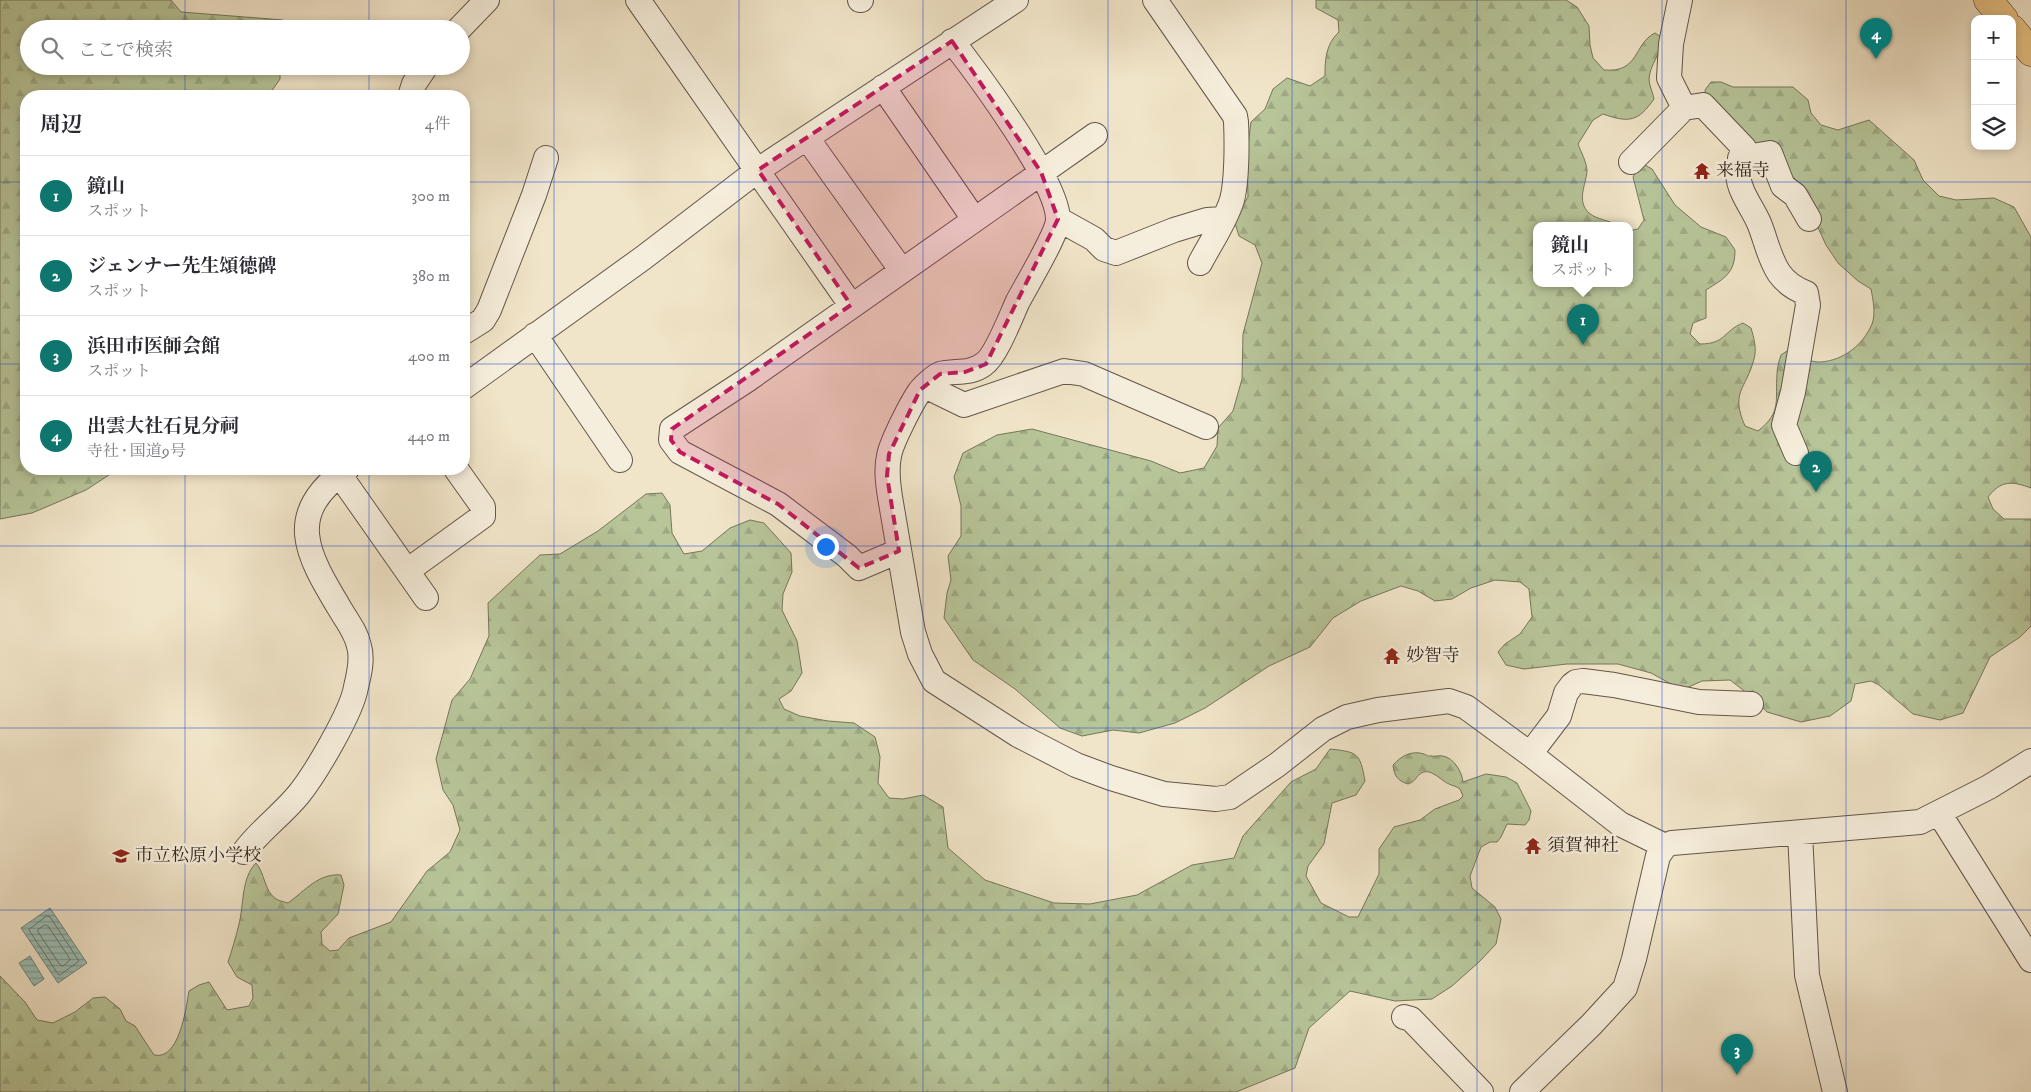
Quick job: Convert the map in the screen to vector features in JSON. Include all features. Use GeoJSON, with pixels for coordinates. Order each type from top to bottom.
{"type":"FeatureCollection","features":[{"type":"Feature","properties":{"kind":"highway"},"geometry":{"type":"LineString","coordinates":[[1988,0],[2001,15]]}},
{"type":"Feature","properties":{"kind":"highway"},"geometry":{"type":"LineString","coordinates":[[2016,34],[2031,52]]}},
{"type":"Feature","properties":{"kind":"street"},"geometry":{"type":"LineString","coordinates":[[468,20],[487,0]]}},
{"type":"Feature","properties":{"kind":"street"},"geometry":{"type":"LineString","coordinates":[[638,0],[851,305]]}},
{"type":"Feature","properties":{"kind":"street"},"geometry":{"type":"LineString","coordinates":[[470,383],[643,258],[758,170],[1016,0]]}},
{"type":"Feature","properties":{"kind":"street"},"geometry":{"type":"LineString","coordinates":[[1155,0],[1235,116],[1237,127],[1232,200],[1200,263]]}},
{"type":"Feature","properties":{"kind":"street"},"geometry":{"type":"LineString","coordinates":[[1680,0],[1671,44],[1669,78],[1684,108]]}},
{"type":"Feature","properties":{"kind":"street"},"geometry":{"type":"LineString","coordinates":[[952,42],[975,71],[1041,172],[1053,200],[1058,219],[1042,256],[995,350],[986,364],[965,372],[940,374],[920,390],[889,454],[888,476],[913,632],[920,654],[934,681],[998,723],[1076,765],[1140,788],[1164,794],[1216,799],[1230,797],[1277,765],[1323,729],[1347,717],[1440,700],[1456,702],[1530,754],[1620,824],[1665,846]]}},
{"type":"Feature","properties":{"kind":"street"},"geometry":{"type":"LineString","coordinates":[[412,90],[420,75]]}},
{"type":"Feature","properties":{"kind":"street"},"geometry":{"type":"LineString","coordinates":[[883,87],[974,219]]}},
{"type":"Feature","properties":{"kind":"street"},"geometry":{"type":"LineString","coordinates":[[1631,162],[1684,108],[1703,105],[1744,148],[1740,158],[1738,175],[1746,201],[1758,221],[1771,257],[1780,274],[1795,289],[1806,292],[1808,305],[1793,392],[1784,425],[1796,453]]}},
{"type":"Feature","properties":{"kind":"street"},"geometry":{"type":"LineString","coordinates":[[899,551],[859,568],[847,556],[778,504],[680,452],[671,440],[672,429],[747,380],[851,305],[902,272],[1095,134]]}},
{"type":"Feature","properties":{"kind":"street"},"geometry":{"type":"LineString","coordinates":[[807,138],[902,272]]}},
{"type":"Feature","properties":{"kind":"street"},"geometry":{"type":"LineString","coordinates":[[1740,158],[1770,153],[1783,186],[1796,195],[1809,219]]}},
{"type":"Feature","properties":{"kind":"street"},"geometry":{"type":"LineString","coordinates":[[470,328],[483,320],[489,310],[534,195],[546,158]]}},
{"type":"Feature","properties":{"kind":"street"},"geometry":{"type":"LineString","coordinates":[[1058,219],[1094,239],[1104,249],[1116,253],[1174,230],[1208,220],[1224,219]]}},
{"type":"Feature","properties":{"kind":"street"},"geometry":{"type":"LineString","coordinates":[[535,335],[620,460]]}},
{"type":"Feature","properties":{"kind":"street"},"geometry":{"type":"LineString","coordinates":[[925,386],[964,405],[1064,372],[1084,374],[1206,427]]}},
{"type":"Feature","properties":{"kind":"street"},"geometry":{"type":"LineString","coordinates":[[244,852],[252,840],[299,793],[328,747],[356,689],[361,655],[358,640],[315,563],[306,540],[305,527],[308,514],[318,496],[339,475]]}},
{"type":"Feature","properties":{"kind":"street"},"geometry":{"type":"LineString","coordinates":[[346,475],[426,598]]}},
{"type":"Feature","properties":{"kind":"street"},"geometry":{"type":"LineString","coordinates":[[407,571],[483,516],[483,507],[460,475]]}},
{"type":"Feature","properties":{"kind":"street"},"geometry":{"type":"LineString","coordinates":[[1530,754],[1558,716],[1566,693],[1572,684],[1583,680],[1699,702],[1751,704]]}},
{"type":"Feature","properties":{"kind":"street"},"geometry":{"type":"LineString","coordinates":[[1522,1092],[1592,1025],[1625,988],[1634,959],[1658,856],[1665,846],[1672,843],[1920,822],[1989,787],[2031,762]]}},
{"type":"Feature","properties":{"kind":"street"},"geometry":{"type":"LineString","coordinates":[[1939,814],[2031,960]]}},
{"type":"Feature","properties":{"kind":"street"},"geometry":{"type":"LineString","coordinates":[[1800,833],[1807,975],[1835,1092]]}},
{"type":"Feature","properties":{"kind":"street"},"geometry":{"type":"LineString","coordinates":[[1404,1017],[1411,1019],[1482,1092]]}},
{"type":"Feature","properties":{"kind":"highlighted area"},"geometry":{"type":"Polygon","coordinates":[[[952,41],[1041,172],[1058,219],[986,364],[965,372],[940,374],[920,390],[889,454],[887,476],[899,551],[859,568],[778,504],[680,452],[671,440],[672,429],[851,305],[758,170],[952,41]]]}},
{"type":"Feature","properties":{"kind":"green space"},"geometry":{"type":"Polygon","coordinates":[[[0,0],[171,0],[181,12],[283,20],[20,20],[20,75],[280,75],[280,79],[272,90],[20,90],[20,475],[109,475],[86,490],[32,513],[0,519],[0,0]]]}},
{"type":"Feature","properties":{"kind":"green space"},"geometry":{"type":"Polygon","coordinates":[[[1316,0],[1566,0],[1577,7],[1589,26],[1593,58],[1604,70],[1616,70],[1624,67],[1635,57],[1648,38],[1655,33],[1661,37],[1660,49],[1651,68],[1649,81],[1654,99],[1648,107],[1632,119],[1620,119],[1603,114],[1593,120],[1578,144],[1587,168],[1582,198],[1585,208],[1592,215],[1611,222],[1533,222],[1533,287],[1633,287],[1633,230],[1638,229],[1644,220],[1633,177],[1638,168],[1645,165],[1652,169],[1675,205],[1701,227],[1726,237],[1735,250],[1735,258],[1731,270],[1719,282],[1706,290],[1706,318],[1693,323],[1690,334],[1700,344],[1715,342],[1743,323],[1751,328],[1755,343],[1755,355],[1741,391],[1739,405],[1745,426],[1758,431],[1771,418],[1776,406],[1777,369],[1781,355],[1787,351],[1808,360],[1821,362],[1845,355],[1858,345],[1868,332],[1873,320],[1873,302],[1871,289],[1858,281],[1838,263],[1826,245],[1815,221],[1747,145],[1707,105],[1705,90],[1711,82],[1721,82],[1733,87],[1793,87],[1808,100],[1811,113],[1821,125],[1838,130],[1869,120],[1914,160],[1923,180],[1939,196],[1956,200],[1994,198],[2014,207],[2031,237],[2031,488],[2012,483],[2002,485],[1988,497],[1993,509],[2004,519],[2031,519],[2031,626],[2020,637],[1990,657],[1963,713],[1940,720],[1913,714],[1879,685],[1871,681],[1855,684],[1851,701],[1830,716],[1801,722],[1767,712],[1730,680],[1702,681],[1682,690],[1651,673],[1618,664],[1567,664],[1524,669],[1506,665],[1498,652],[1505,644],[1520,634],[1532,617],[1529,589],[1520,582],[1495,580],[1471,588],[1452,599],[1435,601],[1418,591],[1401,586],[1361,601],[1333,618],[1310,647],[1269,666],[1205,708],[1175,723],[1139,733],[1113,730],[1082,736],[1060,728],[1015,689],[973,660],[944,618],[947,593],[951,580],[948,556],[961,536],[961,506],[954,477],[963,453],[997,435],[1032,429],[1151,461],[1180,473],[1204,468],[1217,446],[1218,428],[1233,411],[1242,379],[1243,334],[1262,263],[1255,245],[1239,236],[1234,220],[1248,197],[1247,153],[1251,122],[1265,109],[1273,89],[1287,78],[1310,86],[1325,76],[1327,52],[1331,42],[1339,32],[1338,20],[1316,8],[1316,0]]]}},
{"type":"Feature","properties":{"kind":"green space"},"geometry":{"type":"Polygon","coordinates":[[[662,493],[670,505],[672,533],[684,554],[702,551],[730,528],[750,520],[764,523],[791,553],[792,572],[783,594],[782,610],[797,641],[802,673],[791,691],[779,699],[784,709],[800,716],[854,723],[875,737],[880,757],[878,783],[889,798],[903,799],[923,795],[943,807],[948,848],[985,880],[1054,903],[1090,904],[1137,895],[1192,865],[1234,858],[1243,836],[1291,782],[1316,769],[1330,749],[1347,751],[1356,756],[1359,759],[1365,781],[1356,795],[1332,803],[1324,844],[1308,866],[1306,876],[1321,903],[1349,917],[1358,917],[1379,874],[1379,849],[1394,827],[1420,820],[1435,809],[1459,800],[1463,796],[1460,789],[1428,772],[1420,774],[1414,781],[1408,784],[1399,780],[1394,772],[1393,765],[1407,755],[1420,753],[1451,759],[1459,770],[1463,782],[1486,774],[1506,777],[1517,783],[1531,811],[1529,820],[1525,825],[1507,824],[1497,842],[1490,842],[1481,847],[1470,876],[1472,888],[1495,907],[1501,919],[1496,944],[1452,986],[1432,999],[1395,1001],[1350,991],[1309,1028],[1295,1068],[1236,1092],[0,1092],[0,976],[25,1002],[37,1020],[53,1023],[75,1012],[93,998],[105,997],[120,1009],[126,1021],[135,1026],[154,1055],[163,1055],[170,1050],[180,1032],[189,991],[199,985],[209,982],[227,1010],[249,1006],[253,998],[252,985],[237,977],[228,962],[239,924],[245,884],[251,869],[256,863],[272,896],[277,900],[288,903],[319,880],[333,875],[341,875],[344,885],[338,914],[321,932],[322,944],[330,951],[338,950],[349,938],[391,922],[427,871],[450,852],[460,830],[453,805],[443,790],[436,759],[452,700],[470,679],[489,636],[488,603],[540,555],[560,554],[598,531],[646,494],[662,493]]]}},
{"type":"Feature","properties":{"kind":"water"},"geometry":{"type":"Polygon","coordinates":[[[50,908],[87,963],[58,983],[21,928],[50,908]]]}},
{"type":"Feature","properties":{"kind":"water"},"geometry":{"type":"Polygon","coordinates":[[[30,956],[44,979],[34,986],[19,963],[30,956]]]}},
{"type":"Feature","properties":{"kind":"place","name":"出雲大社石見分祠"},"geometry":{"type":"Point","coordinates":[1876,59]}},
{"type":"Feature","properties":{"kind":"place","name":"来福寺"},"geometry":{"type":"Point","coordinates":[1702,171]}},
{"type":"Feature","properties":{"kind":"place","name":"鏡山"},"geometry":{"type":"Point","coordinates":[1583,345]}},
{"type":"Feature","properties":{"kind":"place","name":"ジェンナー先生頌徳碑"},"geometry":{"type":"Point","coordinates":[1816,492]}},
{"type":"Feature","properties":{"kind":"place","name":"妙智寺"},"geometry":{"type":"Point","coordinates":[1392,656]}},
{"type":"Feature","properties":{"kind":"place","name":"須賀神社"},"geometry":{"type":"Point","coordinates":[1533,846]}},
{"type":"Feature","properties":{"kind":"place","name":"市立松原小学校"},"geometry":{"type":"Point","coordinates":[121,856]}},
{"type":"Feature","properties":{"kind":"place","name":"浜田市医師会館"},"geometry":{"type":"Point","coordinates":[1737,1075]}}]}
